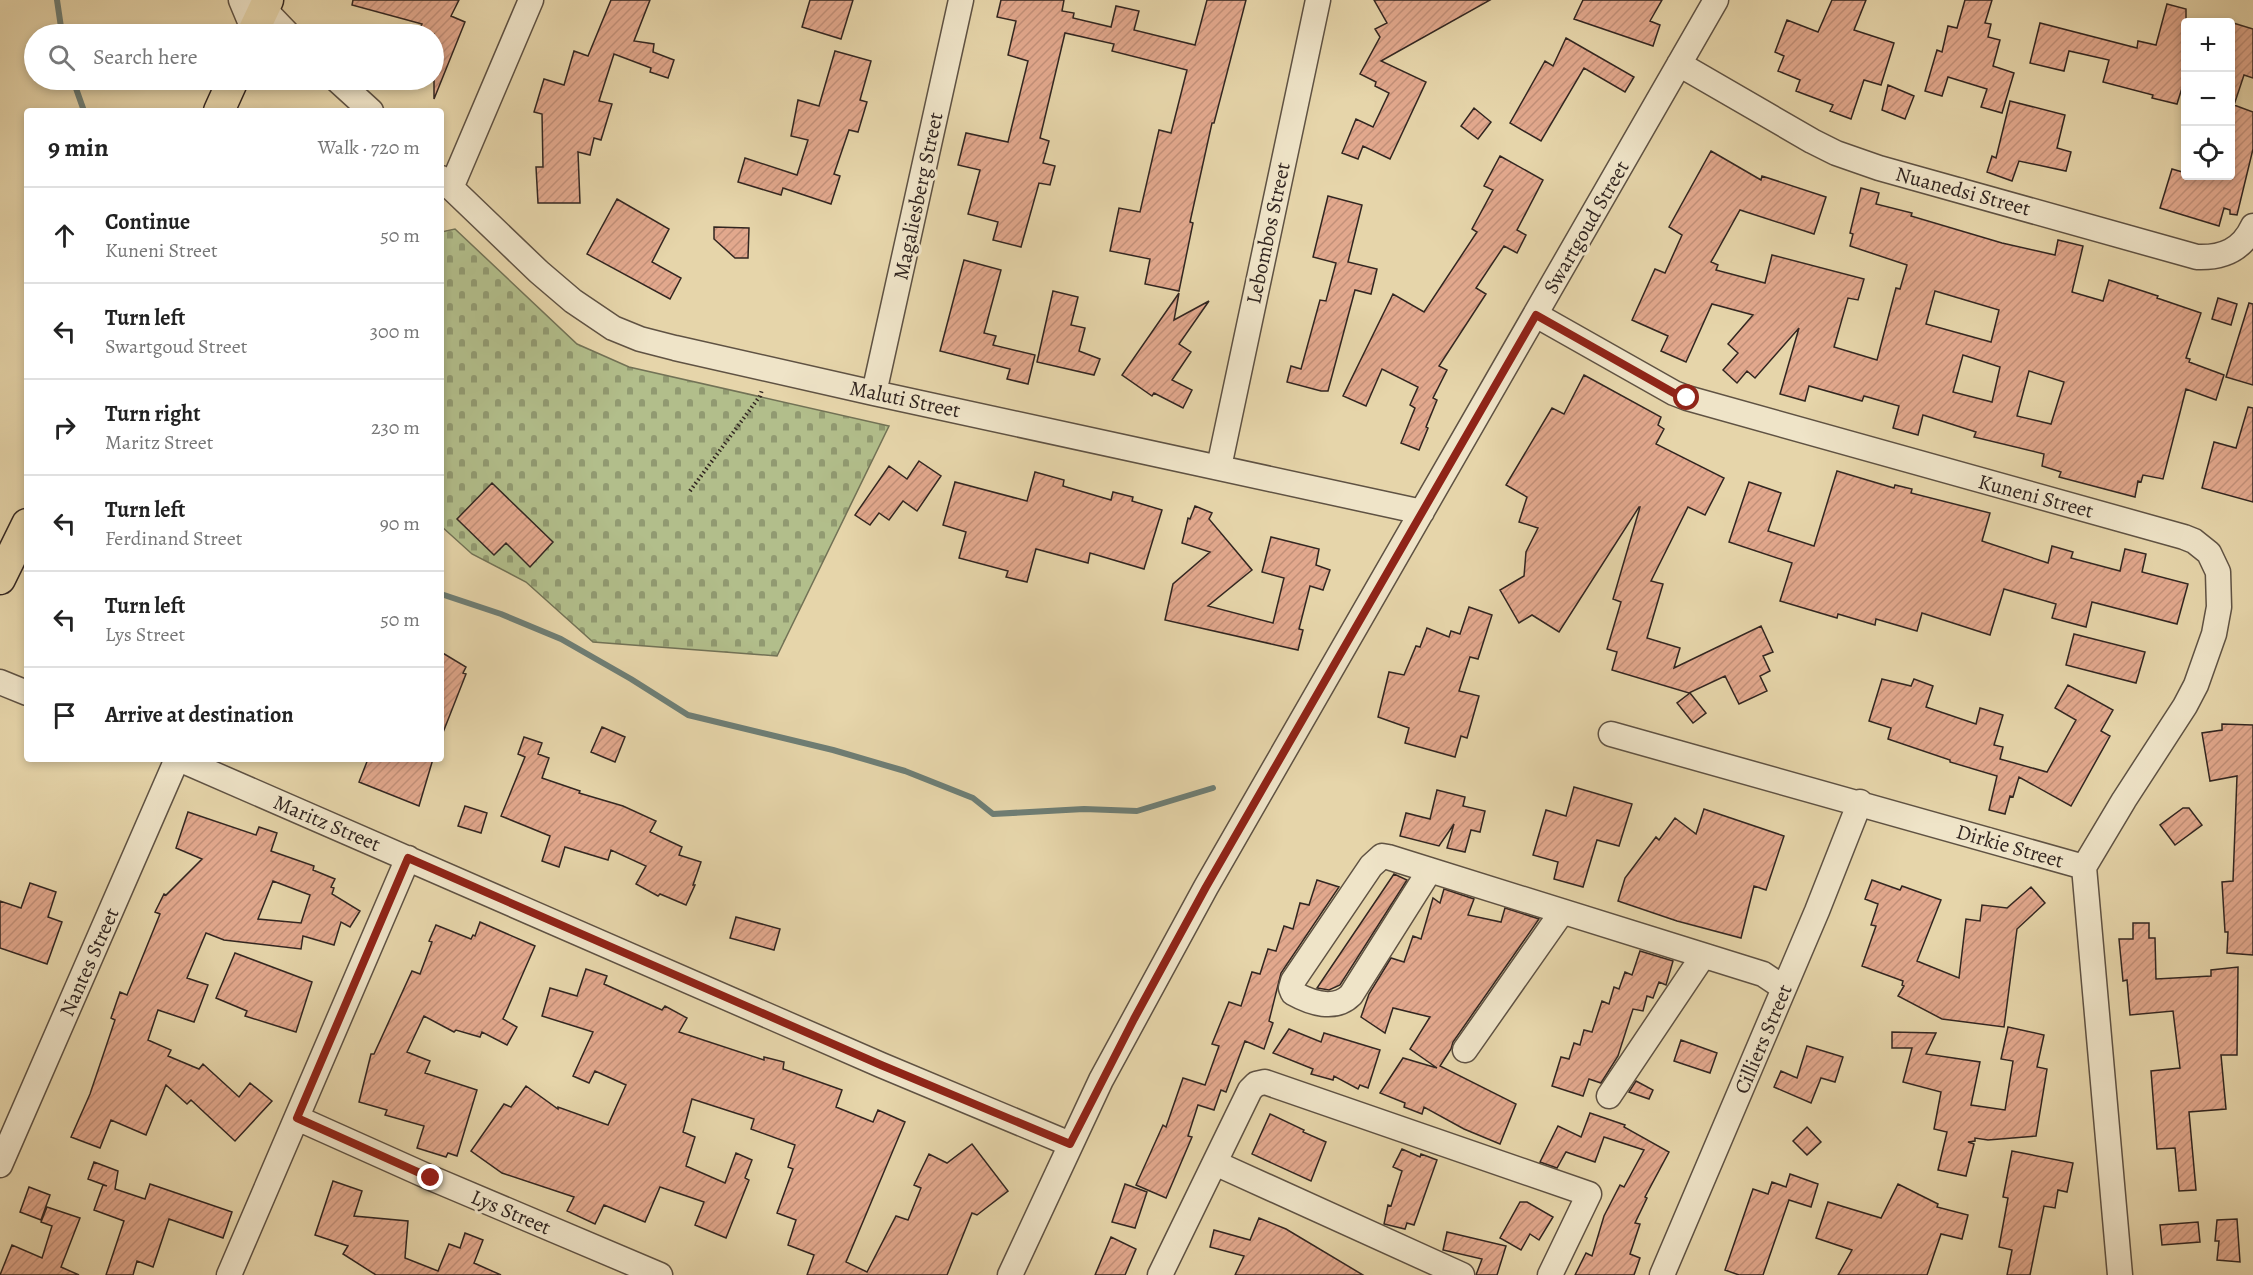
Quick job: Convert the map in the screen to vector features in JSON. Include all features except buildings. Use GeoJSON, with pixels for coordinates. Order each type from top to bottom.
{"type":"FeatureCollection","features":[{"type":"Feature","properties":{"kind":"main road"},"geometry":{"type":"LineString","coordinates":[[220,108],[228,90]]}},
{"type":"Feature","properties":{"kind":"main road"},"geometry":{"type":"LineString","coordinates":[[0,579],[24,530]]}},
{"type":"Feature","properties":{"kind":"street"},"geometry":{"type":"LineString","coordinates":[[446,183],[531,0]]}},
{"type":"Feature","properties":{"kind":"street","name":"Magaliesberg Street"},"geometry":{"type":"LineString","coordinates":[[874,393],[961,0]]}},
{"type":"Feature","properties":{"kind":"street","name":"Lebombos Street"},"geometry":{"type":"LineString","coordinates":[[1219,467],[1318,0]]}},
{"type":"Feature","properties":{"kind":"street","name":"Swartgoud Street"},"geometry":{"type":"LineString","coordinates":[[1010,1275],[1112,1059],[1184,928],[1716,0]]}},
{"type":"Feature","properties":{"kind":"street"},"geometry":{"type":"LineString","coordinates":[[256,15],[271,24]]}},
{"type":"Feature","properties":{"kind":"street","name":"Nuanedsi Street"},"geometry":{"type":"LineString","coordinates":[[1679,64],[1812,141],[1836,153],[1879,168],[2197,257],[2212,258],[2231,252],[2245,240],[2253,226]]}},
{"type":"Feature","properties":{"kind":"street"},"geometry":{"type":"LineString","coordinates":[[348,90],[368,108]]}},
{"type":"Feature","properties":{"kind":"street","name":"Maluti Street"},"geometry":{"type":"LineString","coordinates":[[446,183],[539,272],[573,301],[613,328],[640,339],[874,393],[1422,512]]}},
{"type":"Feature","properties":{"kind":"street","name":"Kuneni Street"},"geometry":{"type":"LineString","coordinates":[[1536,315],[1674,393],[1687,398],[2184,537],[2194,541],[2209,553],[2218,572],[2219,607],[2214,634],[2196,685],[2084,867]]}},
{"type":"Feature","properties":{"kind":"street"},"geometry":{"type":"LineString","coordinates":[[0,682],[24,692]]}},
{"type":"Feature","properties":{"kind":"street","name":"Dirkie Street"},"geometry":{"type":"LineString","coordinates":[[1611,734],[1860,802],[2084,867],[2120,1275]]}},
{"type":"Feature","properties":{"kind":"street","name":"Nantes Street"},"geometry":{"type":"LineString","coordinates":[[0,1165],[177,762]]}},
{"type":"Feature","properties":{"kind":"street","name":"Maritz Street"},"geometry":{"type":"LineString","coordinates":[[185,762],[881,1065],[1070,1144]]}},
{"type":"Feature","properties":{"kind":"street","name":"Cilliers Street"},"geometry":{"type":"LineString","coordinates":[[1662,1275],[1860,802]]}},
{"type":"Feature","properties":{"kind":"street"},"geometry":{"type":"LineString","coordinates":[[1430,870],[1351,995],[1343,1003],[1334,1005],[1319,1003],[1293,993],[1291,988],[1293,981],[1371,866],[1382,856],[1430,870],[1763,974],[1784,988]]}},
{"type":"Feature","properties":{"kind":"street"},"geometry":{"type":"LineString","coordinates":[[229,1275],[408,858]]}},
{"type":"Feature","properties":{"kind":"street"},"geometry":{"type":"LineString","coordinates":[[1465,1050],[1562,912]]}},
{"type":"Feature","properties":{"kind":"street"},"geometry":{"type":"LineString","coordinates":[[1609,1096],[1703,956]]}},
{"type":"Feature","properties":{"kind":"street"},"geometry":{"type":"LineString","coordinates":[[1160,1275],[1250,1090],[1256,1083],[1265,1082],[1589,1194],[1550,1275]]}},
{"type":"Feature","properties":{"kind":"street","name":"Lys Street"},"geometry":{"type":"LineString","coordinates":[[297,1118],[431,1178],[660,1275]]}},
{"type":"Feature","properties":{"kind":"street"},"geometry":{"type":"LineString","coordinates":[[1215,1163],[1462,1275]]}},
{"type":"Feature","properties":{"kind":"path"},"geometry":{"type":"LineString","coordinates":[[690,491],[760,396],[770,369]]}},
{"type":"Feature","properties":{"kind":"green space"},"geometry":{"type":"Polygon","coordinates":[[[455,229],[577,344],[629,367],[889,426],[777,656],[593,642],[526,582],[472,554],[444,529],[444,231],[455,229]]]}},
{"type":"Feature","properties":{"kind":"waterway"},"geometry":{"type":"LineString","coordinates":[[57,0],[61,24]]}},
{"type":"Feature","properties":{"kind":"waterway"},"geometry":{"type":"LineString","coordinates":[[77,90],[83,108]]}},
{"type":"Feature","properties":{"kind":"waterway"},"geometry":{"type":"LineString","coordinates":[[444,595],[501,614],[561,639],[688,715],[833,750],[905,771],[973,798],[993,814],[1084,809],[1137,811],[1213,788]]}},
{"type":"Feature","properties":{"kind":"route"},"geometry":{"type":"LineString","coordinates":[[431,1178],[297,1118],[408,858],[881,1065],[1070,1144],[1101,1080],[1206,887],[1536,315],[1674,393],[1687,398]]}}]}
